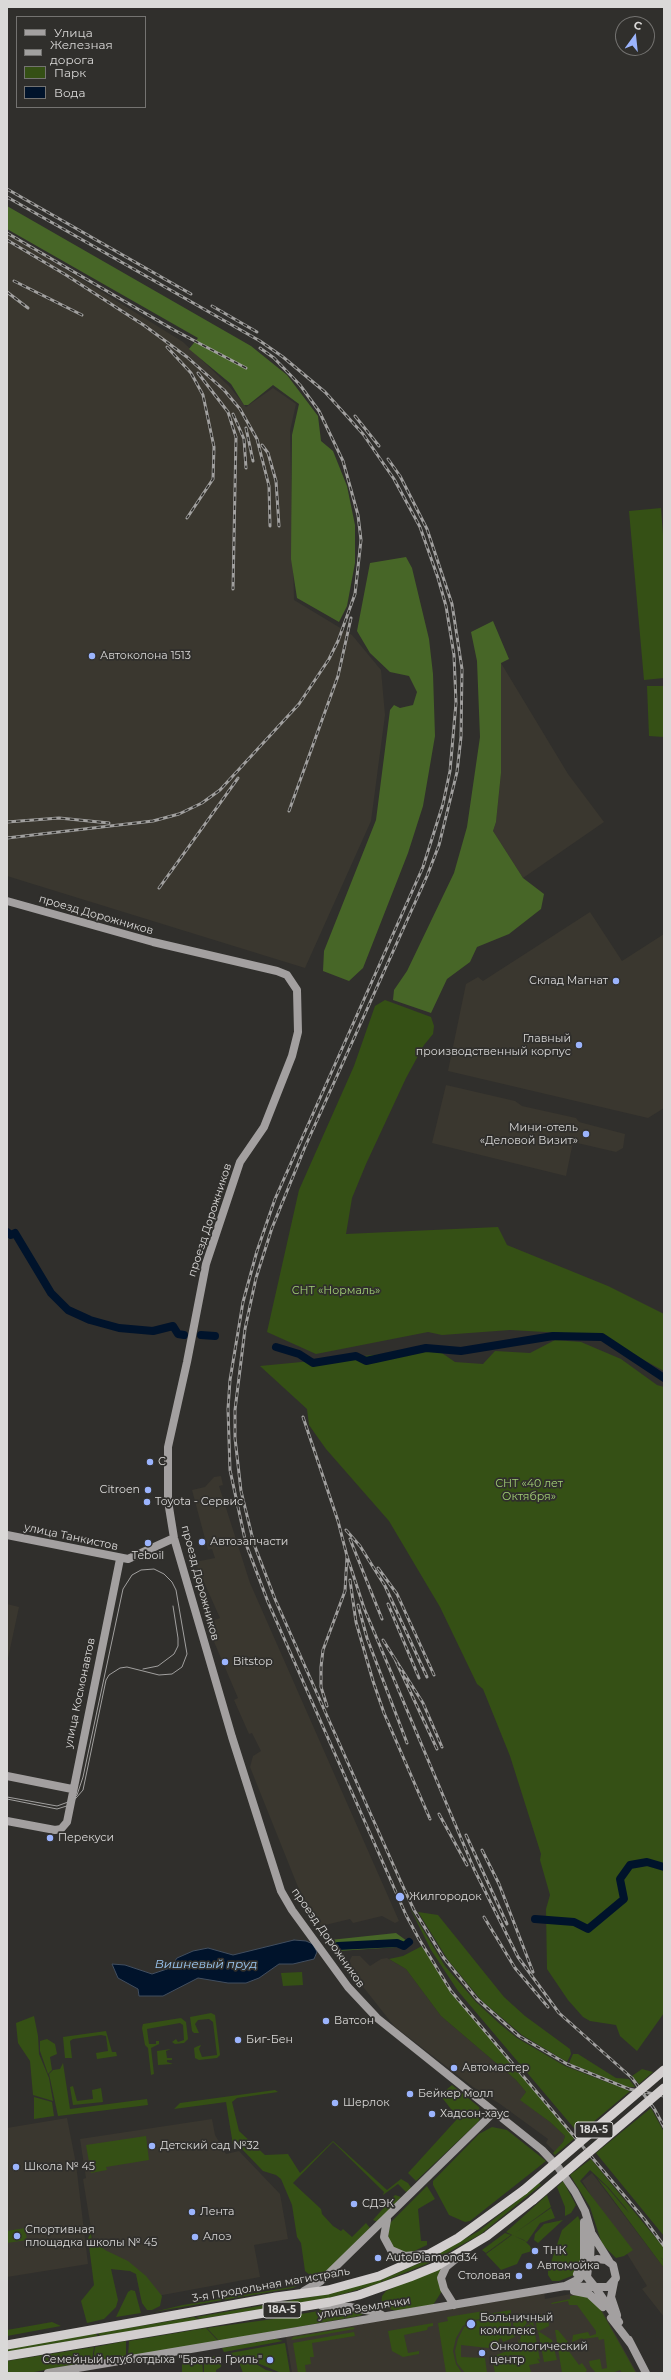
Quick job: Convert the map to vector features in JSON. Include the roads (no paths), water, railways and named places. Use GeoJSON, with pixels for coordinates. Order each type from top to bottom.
{"type":"FeatureCollection","features":[{"type":"Feature","properties":{"kind":"highway","name":"3-я Продольная магистраль"},"geometry":{"type":"LineString","coordinates":[[7,2345],[276,2297],[328,2290],[379,2276],[431,2253],[458,2238],[524,2190],[664,2070]]}},
{"type":"Feature","properties":{"kind":"highway","name":"18А-5"},"geometry":{"type":"LineString","coordinates":[[7,2356],[330,2302],[382,2287],[436,2266],[487,2236],[533,2200],[664,2088]]}},
{"type":"Feature","properties":{"kind":"main road","name":"проезд Дорожников"},"geometry":{"type":"LineString","coordinates":[[7,901],[153,942],[277,971],[287,975],[297,990],[298,1032],[292,1056],[264,1127],[240,1162],[206,1264],[187,1362],[168,1447],[168,1501],[174,1538],[232,1737],[281,1891],[292,1910],[360,2002],[390,2030],[493,2113],[542,2150],[558,2167],[575,2192],[585,2211],[591,2231],[610,2261]]}},
{"type":"Feature","properties":{"kind":"main road","name":"улица Танкистов"},"geometry":{"type":"LineString","coordinates":[[7,1534],[120,1559],[136,1558],[174,1538]]}},
{"type":"Feature","properties":{"kind":"main road","name":"улица Космонавтов"},"geometry":{"type":"LineString","coordinates":[[7,1821],[55,1830],[61,1830],[66,1822],[120,1559]]}},
{"type":"Feature","properties":{"kind":"main road"},"geometry":{"type":"LineString","coordinates":[[7,1776],[72,1789]]}},
{"type":"Feature","properties":{"kind":"main road"},"geometry":{"type":"LineString","coordinates":[[276,2297],[309,2290],[317,2285],[493,2113]]}},
{"type":"Feature","properties":{"kind":"main road"},"geometry":{"type":"LineString","coordinates":[[546,2290],[570,2280],[576,2276],[582,2267],[586,2247],[585,2211]]}},
{"type":"Feature","properties":{"kind":"main road"},"geometry":{"type":"LineString","coordinates":[[391,2214],[386,2222],[384,2233],[386,2244],[391,2250],[405,2256],[431,2253]]}},
{"type":"Feature","properties":{"kind":"main road","name":"проезд Дорожников"},"geometry":{"type":"LineString","coordinates":[[589,2266],[591,2231]]}},
{"type":"Feature","properties":{"kind":"main road"},"geometry":{"type":"LineString","coordinates":[[454,2305],[442,2282],[443,2271],[452,2262],[487,2236]]}},
{"type":"Feature","properties":{"kind":"main road"},"geometry":{"type":"LineString","coordinates":[[565,2286],[578,2279],[589,2266],[597,2260],[610,2261],[616,2268],[611,2297],[619,2322]]}},
{"type":"Feature","properties":{"kind":"main road"},"geometry":{"type":"LineString","coordinates":[[589,2266],[587,2277],[619,2322],[646,2373]]}},
{"type":"Feature","properties":{"kind":"main road"},"geometry":{"type":"LineString","coordinates":[[595,2287],[604,2288],[614,2282]]}},
{"type":"Feature","properties":{"kind":"main road","name":"улица Землячки"},"geometry":{"type":"LineString","coordinates":[[48,2373],[88,2370],[382,2315],[454,2305],[565,2286],[595,2287]]}},
{"type":"Feature","properties":{"kind":"main road"},"geometry":{"type":"LineString","coordinates":[[546,2290],[566,2290],[589,2294],[600,2303],[631,2344]]}},
{"type":"Feature","properties":{"kind":"main road"},"geometry":{"type":"LineString","coordinates":[[278,2311],[341,2306],[368,2310],[382,2315]]}},
{"type":"Feature","properties":{"kind":"water","name":"Вишневый пруд"},"geometry":{"type":"Polygon","coordinates":[[[294,1940],[306,1941],[313,1944],[317,1952],[314,1959],[293,1964],[279,1964],[259,1978],[246,1983],[228,1983],[198,1978],[163,1996],[139,1996],[138,1989],[118,1978],[112,1964],[125,1965],[152,1974],[170,1968],[177,1958],[193,1951],[208,1948],[233,1955],[294,1940]]]}},
{"type":"Feature","properties":{"kind":"waterway"},"geometry":{"type":"LineString","coordinates":[[7,1232],[11,1235],[15,1233],[51,1293],[68,1310],[90,1320],[119,1328],[153,1331],[173,1326],[178,1334],[184,1335]]}},
{"type":"Feature","properties":{"kind":"waterway"},"geometry":{"type":"LineString","coordinates":[[201,1335],[215,1336]]}},
{"type":"Feature","properties":{"kind":"waterway"},"geometry":{"type":"LineString","coordinates":[[276,1347],[299,1354],[313,1363],[356,1356],[366,1361],[426,1348],[461,1351],[553,1336],[602,1337],[664,1378]]}},
{"type":"Feature","properties":{"kind":"waterway"},"geometry":{"type":"LineString","coordinates":[[535,1919],[574,1922],[588,1929],[624,1899],[620,1879],[630,1865],[647,1862],[664,1867]]}},
{"type":"Feature","properties":{"kind":"waterway"},"geometry":{"type":"LineString","coordinates":[[338,1946],[397,1943],[404,1946],[409,1942]]}},
{"type":"Feature","properties":{"kind":"tram line"},"geometry":{"type":"LineString","coordinates":[[7,1797],[57,1806],[71,1801],[77,1795],[83,1777],[123,1589],[132,1575],[141,1570],[154,1569],[164,1574],[172,1582],[176,1590],[187,1654],[182,1667],[172,1674],[159,1675],[127,1667],[120,1668],[109,1675],[106,1680],[83,1790],[70,1805],[57,1809],[7,1799]]}},
{"type":"Feature","properties":{"kind":"tram line"},"geometry":{"type":"LineString","coordinates":[[143,1669],[158,1666],[174,1654],[178,1646],[173,1606]]}},
{"type":"Feature","properties":{"kind":"railway"},"geometry":{"type":"LineString","coordinates":[[7,189],[191,294]]}},
{"type":"Feature","properties":{"kind":"railway"},"geometry":{"type":"LineString","coordinates":[[7,197],[260,341],[283,357],[325,392],[363,434],[394,479],[420,527],[438,578],[446,606],[454,655],[456,703],[450,771],[443,804],[423,867],[275,1199],[257,1251],[243,1302],[230,1380],[228,1409],[230,1470],[246,1544],[268,1602],[406,1915],[419,1939],[451,1991],[645,2220],[664,2246]]}},
{"type":"Feature","properties":{"kind":"railway"},"geometry":{"type":"LineString","coordinates":[[7,233],[174,330],[246,368]]}},
{"type":"Feature","properties":{"kind":"railway"},"geometry":{"type":"LineString","coordinates":[[7,240],[66,275],[145,326],[187,357],[224,390],[240,409],[257,439],[269,486],[270,526]]}},
{"type":"Feature","properties":{"kind":"railway"},"geometry":{"type":"LineString","coordinates":[[14,281],[82,315]]}},
{"type":"Feature","properties":{"kind":"railway"},"geometry":{"type":"LineString","coordinates":[[7,292],[28,308]]}},
{"type":"Feature","properties":{"kind":"railway"},"geometry":{"type":"LineString","coordinates":[[212,306],[257,332]]}},
{"type":"Feature","properties":{"kind":"railway"},"geometry":{"type":"LineString","coordinates":[[167,347],[191,373],[203,395],[214,447],[213,479],[187,518]]}},
{"type":"Feature","properties":{"kind":"railway"},"geometry":{"type":"LineString","coordinates":[[7,838],[153,821],[179,814],[202,803],[220,790],[299,704],[329,659],[338,641],[355,594],[361,540],[358,515],[343,461],[319,411],[300,385],[274,358],[260,348]]}},
{"type":"Feature","properties":{"kind":"railway"},"geometry":{"type":"LineString","coordinates":[[198,373],[228,412],[236,437],[233,589]]}},
{"type":"Feature","properties":{"kind":"railway"},"geometry":{"type":"LineString","coordinates":[[233,414],[244,439],[246,468]]}},
{"type":"Feature","properties":{"kind":"railway"},"geometry":{"type":"LineString","coordinates":[[355,416],[379,446]]}},
{"type":"Feature","properties":{"kind":"railway"},"geometry":{"type":"LineString","coordinates":[[246,428],[253,461]]}},
{"type":"Feature","properties":{"kind":"railway"},"geometry":{"type":"LineString","coordinates":[[262,445],[268,453],[276,481],[279,526]]}},
{"type":"Feature","properties":{"kind":"railway"},"geometry":{"type":"LineString","coordinates":[[388,459],[400,476],[427,529],[452,604],[462,669],[461,737],[457,772],[439,845],[427,876],[305,1147],[272,1228],[256,1278],[245,1329],[235,1410],[235,1438],[241,1491],[254,1544],[275,1599],[414,1910],[443,1957],[477,1999],[519,2036],[567,2064],[629,2089],[664,2096]]}},
{"type":"Feature","properties":{"kind":"railway"},"geometry":{"type":"LineString","coordinates":[[289,811],[338,676],[351,618]]}},
{"type":"Feature","properties":{"kind":"railway"},"geometry":{"type":"LineString","coordinates":[[159,888],[238,778]]}},
{"type":"Feature","properties":{"kind":"railway"},"geometry":{"type":"LineString","coordinates":[[7,822],[59,818],[109,823]]}},
{"type":"Feature","properties":{"kind":"railway"},"geometry":{"type":"LineString","coordinates":[[303,1417],[338,1521],[348,1560]]}},
{"type":"Feature","properties":{"kind":"railway"},"geometry":{"type":"LineString","coordinates":[[346,1530],[360,1546],[385,1586],[427,1677]]}},
{"type":"Feature","properties":{"kind":"railway"},"geometry":{"type":"LineString","coordinates":[[350,1539],[382,1619]]}},
{"type":"Feature","properties":{"kind":"railway"},"geometry":{"type":"LineString","coordinates":[[327,1706],[321,1687],[323,1650],[345,1591],[347,1556],[364,1608],[474,1869],[518,1957],[559,2013],[632,2078],[655,2110],[664,2127]]}},
{"type":"Feature","properties":{"kind":"railway"},"geometry":{"type":"LineString","coordinates":[[378,1568],[397,1594],[434,1675]]}},
{"type":"Feature","properties":{"kind":"railway"},"geometry":{"type":"LineString","coordinates":[[350,1580],[356,1622],[373,1681],[384,1713],[430,1819]]}},
{"type":"Feature","properties":{"kind":"railway"},"geometry":{"type":"LineString","coordinates":[[388,1604],[419,1678]]}},
{"type":"Feature","properties":{"kind":"railway"},"geometry":{"type":"LineString","coordinates":[[358,1605],[367,1638],[407,1743]]}},
{"type":"Feature","properties":{"kind":"railway"},"geometry":{"type":"LineString","coordinates":[[383,1640],[395,1659]]}},
{"type":"Feature","properties":{"kind":"railway"},"geometry":{"type":"LineString","coordinates":[[437,1749],[395,1659],[423,1703],[442,1747]]}},
{"type":"Feature","properties":{"kind":"railway"},"geometry":{"type":"LineString","coordinates":[[439,1814],[467,1865]]}},
{"type":"Feature","properties":{"kind":"railway"},"geometry":{"type":"LineString","coordinates":[[466,1835],[507,1924]]}},
{"type":"Feature","properties":{"kind":"railway"},"geometry":{"type":"LineString","coordinates":[[482,1850],[499,1884],[533,1972]]}},
{"type":"Feature","properties":{"kind":"railway"},"geometry":{"type":"LineString","coordinates":[[484,1917],[515,1968],[548,2007]]}},
{"type":"Feature","properties":{"kind":"place","name":"Автоколона 1513"},"geometry":{"type":"Point","coordinates":[92,656]}},
{"type":"Feature","properties":{"kind":"place","name":"Склад Магнат"},"geometry":{"type":"Point","coordinates":[616,981]}},
{"type":"Feature","properties":{"kind":"place","name":"Главный производственный корпус"},"geometry":{"type":"Point","coordinates":[579,1045]}},
{"type":"Feature","properties":{"kind":"place","name":"Мини-отель «Деловой Визит»"},"geometry":{"type":"Point","coordinates":[586,1134]}},
{"type":"Feature","properties":{"kind":"place","name":"С"},"geometry":{"type":"Point","coordinates":[150,1462]}},
{"type":"Feature","properties":{"kind":"place","name":"Citroen"},"geometry":{"type":"Point","coordinates":[148,1490]}},
{"type":"Feature","properties":{"kind":"place","name":"Toyota - Сервис"},"geometry":{"type":"Point","coordinates":[147,1502]}},
{"type":"Feature","properties":{"kind":"place","name":"Автозапчасти"},"geometry":{"type":"Point","coordinates":[202,1542]}},
{"type":"Feature","properties":{"kind":"place","name":"Teboil"},"geometry":{"type":"Point","coordinates":[148,1543]}},
{"type":"Feature","properties":{"kind":"place","name":"Bitstop"},"geometry":{"type":"Point","coordinates":[225,1662]}},
{"type":"Feature","properties":{"kind":"place","name":"Перекуси"},"geometry":{"type":"Point","coordinates":[50,1838]}},
{"type":"Feature","properties":{"kind":"place","name":"Жилгородок"},"geometry":{"type":"Point","coordinates":[400,1897]}},
{"type":"Feature","properties":{"kind":"place","name":"Ватсон"},"geometry":{"type":"Point","coordinates":[326,2021]}},
{"type":"Feature","properties":{"kind":"place","name":"Биг-Бен"},"geometry":{"type":"Point","coordinates":[238,2040]}},
{"type":"Feature","properties":{"kind":"place","name":"Автомастер"},"geometry":{"type":"Point","coordinates":[454,2068]}},
{"type":"Feature","properties":{"kind":"place","name":"Бейкер молл"},"geometry":{"type":"Point","coordinates":[410,2094]}},
{"type":"Feature","properties":{"kind":"place","name":"Шерлок"},"geometry":{"type":"Point","coordinates":[335,2103]}},
{"type":"Feature","properties":{"kind":"place","name":"Хадсон-хаус"},"geometry":{"type":"Point","coordinates":[432,2114]}},
{"type":"Feature","properties":{"kind":"place","name":"Детский сад №32"},"geometry":{"type":"Point","coordinates":[152,2146]}},
{"type":"Feature","properties":{"kind":"place","name":"Школа № 45"},"geometry":{"type":"Point","coordinates":[16,2167]}},
{"type":"Feature","properties":{"kind":"place","name":"СДЭК"},"geometry":{"type":"Point","coordinates":[354,2204]}},
{"type":"Feature","properties":{"kind":"place","name":"Лента"},"geometry":{"type":"Point","coordinates":[192,2212]}},
{"type":"Feature","properties":{"kind":"place","name":"Спортивная площадка школы № 45"},"geometry":{"type":"Point","coordinates":[17,2236]}},
{"type":"Feature","properties":{"kind":"place","name":"Алоэ"},"geometry":{"type":"Point","coordinates":[195,2237]}},
{"type":"Feature","properties":{"kind":"place","name":"ТНК"},"geometry":{"type":"Point","coordinates":[535,2251]}},
{"type":"Feature","properties":{"kind":"place","name":"AutoDiamond34"},"geometry":{"type":"Point","coordinates":[378,2258]}},
{"type":"Feature","properties":{"kind":"place","name":"Автомойка"},"geometry":{"type":"Point","coordinates":[529,2266]}},
{"type":"Feature","properties":{"kind":"place","name":"Столовая"},"geometry":{"type":"Point","coordinates":[519,2276]}},
{"type":"Feature","properties":{"kind":"place","name":"Больничный комплекс"},"geometry":{"type":"Point","coordinates":[471,2324]}},
{"type":"Feature","properties":{"kind":"place","name":"Онкологический центр"},"geometry":{"type":"Point","coordinates":[482,2353]}},
{"type":"Feature","properties":{"kind":"place","name":"Семейный клуб отдыха \"Братья Гриль\""},"geometry":{"type":"Point","coordinates":[270,2360]}},
{"type":"Feature","properties":{"kind":"park label","name":"СНТ «Нормаль»"},"geometry":{"type":"Point","coordinates":[336,1291]}},
{"type":"Feature","properties":{"kind":"park label","name":"СНТ «40 лет Октября»"},"geometry":{"type":"Point","coordinates":[529,1490]}}]}
